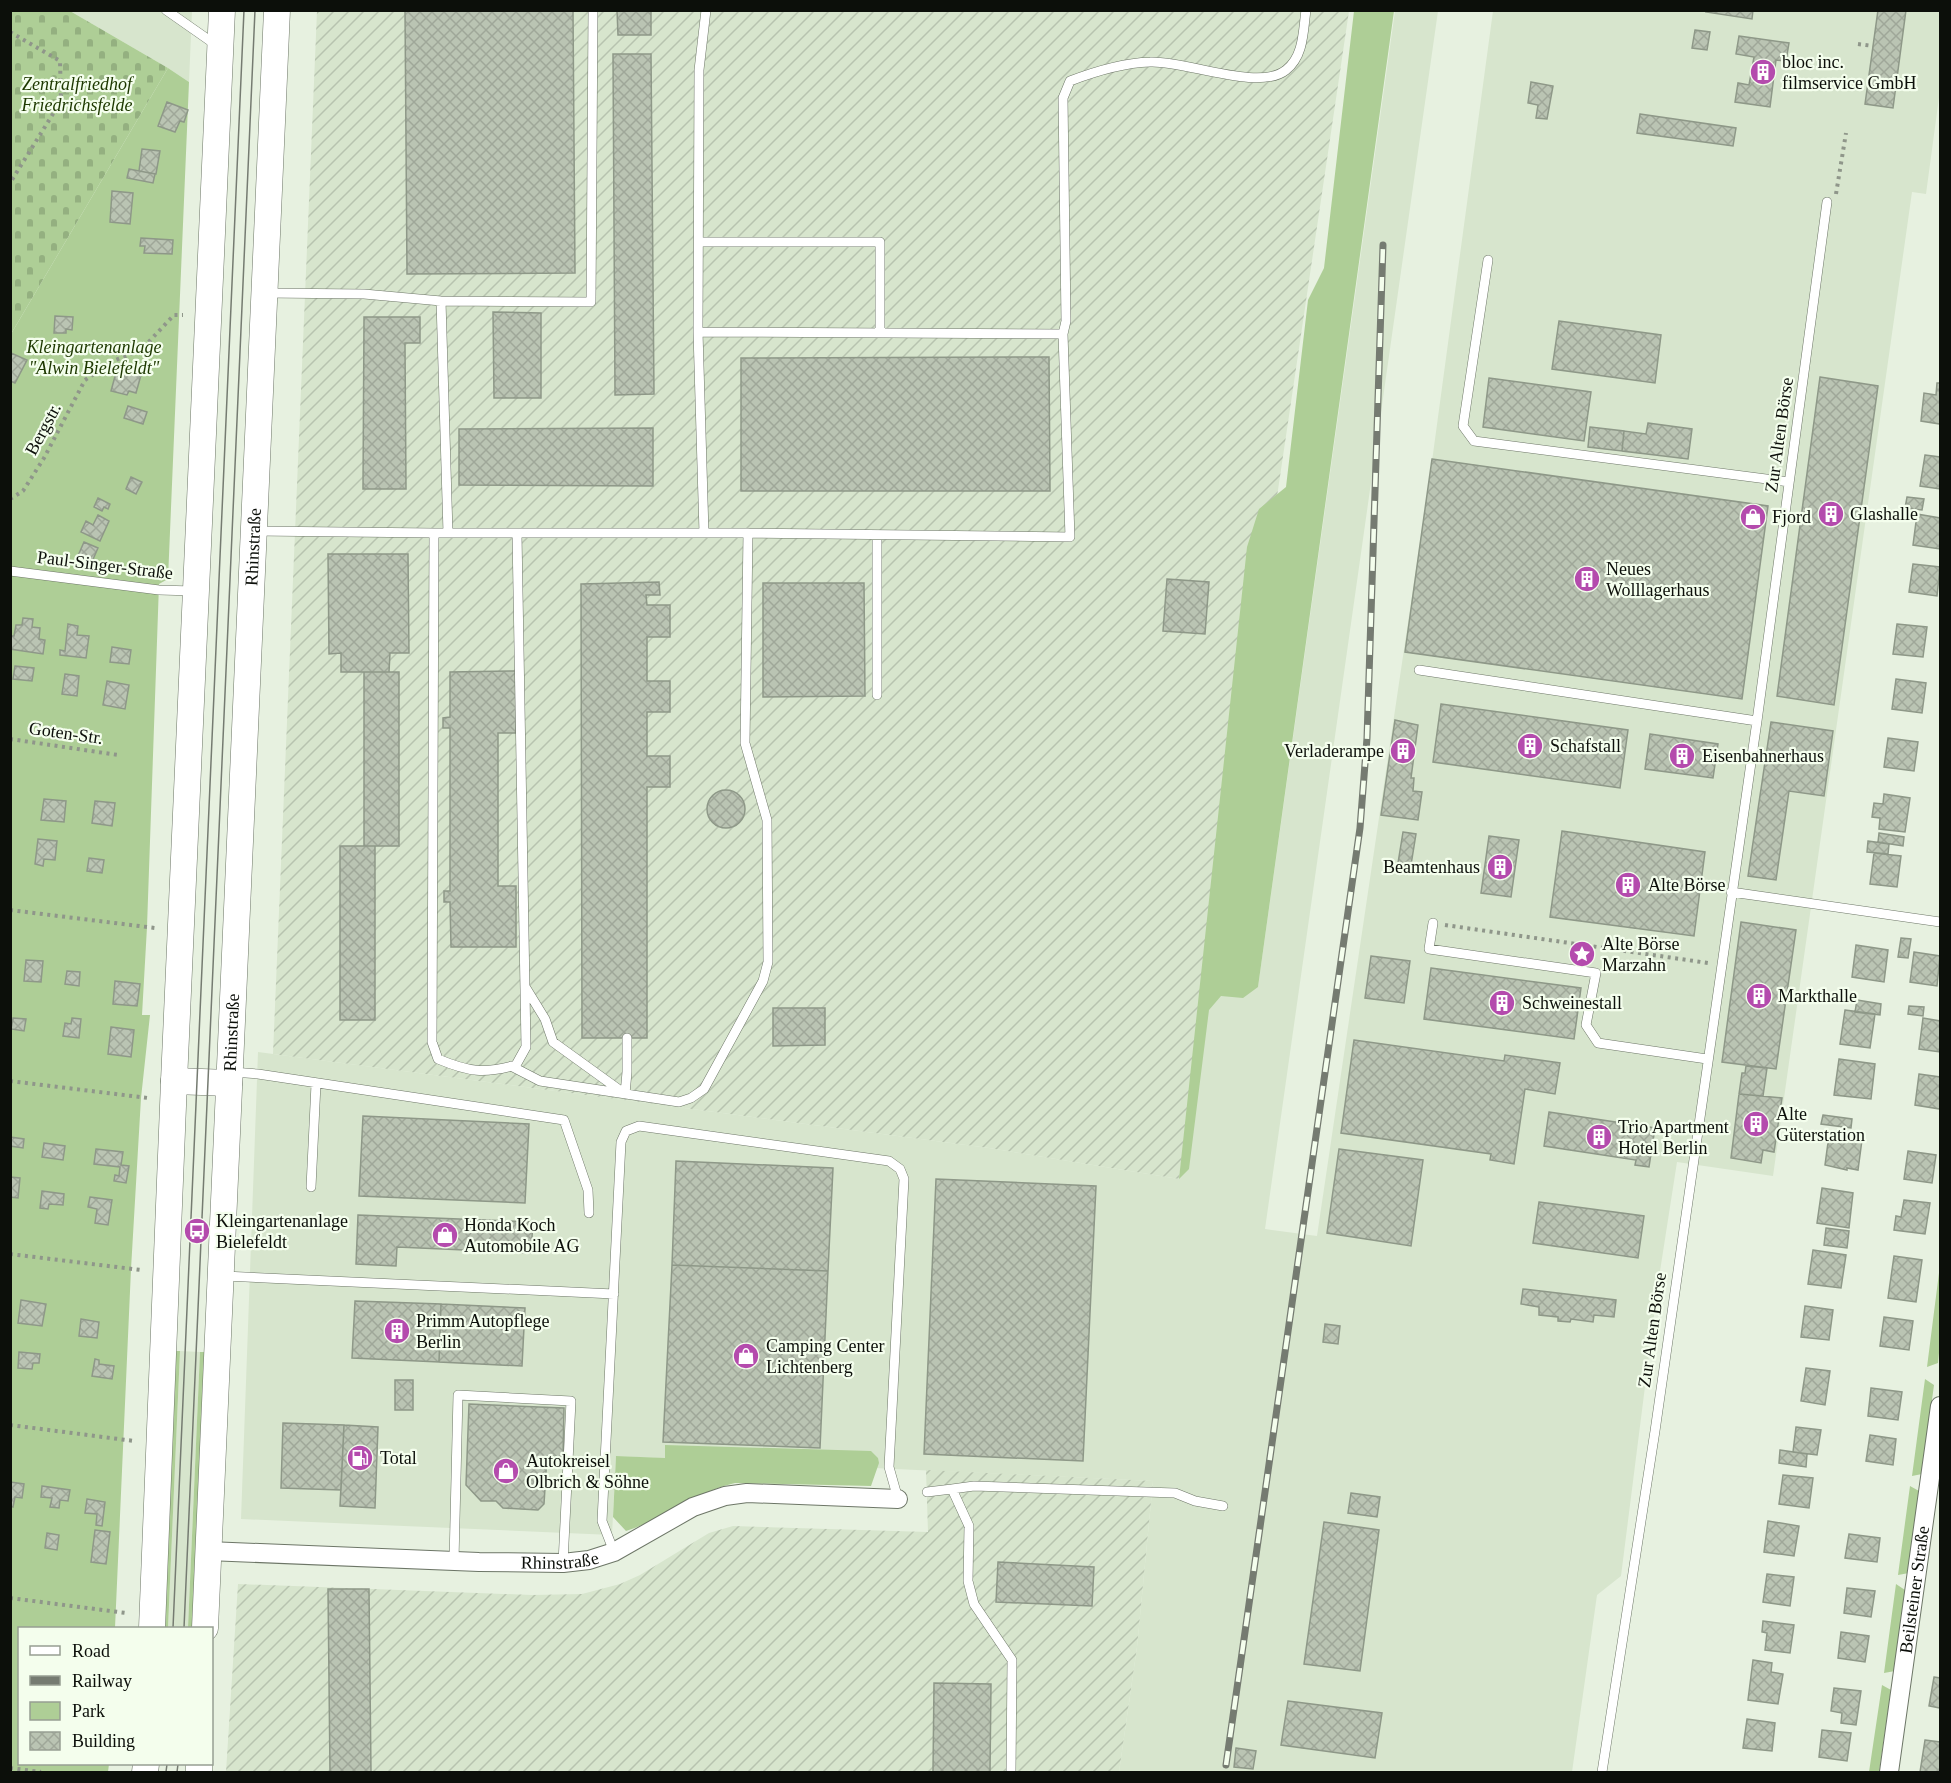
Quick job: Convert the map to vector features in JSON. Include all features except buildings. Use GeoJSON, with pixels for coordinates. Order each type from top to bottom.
{"type":"FeatureCollection","features":[{"type":"Feature","properties":{"kind":"main road"},"geometry":{"type":"LineString","coordinates":[[152,1627],[222,10]]}},
{"type":"Feature","properties":{"kind":"main road","name":"Rhinstraße"},"geometry":{"type":"LineString","coordinates":[[205,1627],[276,10]]}},
{"type":"Feature","properties":{"kind":"main road","name":"Rhinstraße"},"geometry":{"type":"LineString","coordinates":[[174,1081],[229,1078]]}},
{"type":"Feature","properties":{"kind":"street","name":"Beilsteiner Straße"},"geometry":{"type":"LineString","coordinates":[[1889,1773],[1941,1406]]}},
{"type":"Feature","properties":{"kind":"street","name":"Rhinstraße"},"geometry":{"type":"LineString","coordinates":[[208,1551],[563,1563],[589,1560],[614,1552],[693,1507],[725,1496],[747,1493],[898,1499]]}},
{"type":"Feature","properties":{"kind":"lane"},"geometry":{"type":"LineString","coordinates":[[166,10],[220,47]]}},
{"type":"Feature","properties":{"kind":"lane"},"geometry":{"type":"LineString","coordinates":[[264,293],[364,294],[441,301],[591,302],[592,10]]}},
{"type":"Feature","properties":{"kind":"lane"},"geometry":{"type":"LineString","coordinates":[[705,533],[698,332],[699,70],[706,10]]}},
{"type":"Feature","properties":{"kind":"lane"},"geometry":{"type":"LineString","coordinates":[[254,531],[1070,537],[1063,334],[1066,321],[1063,98],[1070,81],[1103,68],[1152,62],[1237,76],[1272,78],[1286,70],[1299,56],[1306,10]]}},
{"type":"Feature","properties":{"kind":"lane","name":"Zur Alten Börse"},"geometry":{"type":"LineString","coordinates":[[1602,1773],[1655,1431],[1757,721],[1827,202]]}},
{"type":"Feature","properties":{"kind":"lane"},"geometry":{"type":"LineString","coordinates":[[699,242],[880,242],[880,333]]}},
{"type":"Feature","properties":{"kind":"lane"},"geometry":{"type":"LineString","coordinates":[[1488,260],[1463,426],[1474,441],[1789,482]]}},
{"type":"Feature","properties":{"kind":"lane"},"geometry":{"type":"LineString","coordinates":[[441,301],[448,533]]}},
{"type":"Feature","properties":{"kind":"lane"},"geometry":{"type":"LineString","coordinates":[[698,332],[1063,334]]}},
{"type":"Feature","properties":{"kind":"lane"},"geometry":{"type":"LineString","coordinates":[[434,533],[432,1042],[438,1059],[463,1070],[496,1071],[516,1065],[526,1047],[517,534]]}},
{"type":"Feature","properties":{"kind":"lane"},"geometry":{"type":"LineString","coordinates":[[511,1066],[540,1081],[679,1102],[691,1098],[704,1089],[763,981],[768,962],[767,820],[745,744],[748,533]]}},
{"type":"Feature","properties":{"kind":"lane"},"geometry":{"type":"LineString","coordinates":[[877,535],[877,695]]}},
{"type":"Feature","properties":{"kind":"lane","name":"Paul-Singer-Straße"},"geometry":{"type":"LineString","coordinates":[[10,571],[159,590],[196,591]]}},
{"type":"Feature","properties":{"kind":"lane"},"geometry":{"type":"LineString","coordinates":[[1419,670],[1757,721]]}},
{"type":"Feature","properties":{"kind":"lane"},"geometry":{"type":"LineString","coordinates":[[1731,892],[1941,922]]}},
{"type":"Feature","properties":{"kind":"lane"},"geometry":{"type":"LineString","coordinates":[[1433,923],[1429,949],[1596,973],[1587,1025],[1598,1043],[1707,1059]]}},
{"type":"Feature","properties":{"kind":"lane"},"geometry":{"type":"LineString","coordinates":[[525,986],[545,1019],[553,1042],[625,1094]]}},
{"type":"Feature","properties":{"kind":"lane"},"geometry":{"type":"LineString","coordinates":[[625,1094],[627,1038]]}},
{"type":"Feature","properties":{"kind":"lane"},"geometry":{"type":"LineString","coordinates":[[229,1078],[258,1074],[564,1120],[588,1191],[589,1214]]}},
{"type":"Feature","properties":{"kind":"lane"},"geometry":{"type":"LineString","coordinates":[[311,1187],[316,1084]]}},
{"type":"Feature","properties":{"kind":"lane"},"geometry":{"type":"LineString","coordinates":[[614,1552],[602,1521],[621,1142],[626,1131],[639,1126],[889,1161],[900,1168],[904,1179],[889,1467],[898,1499]]}},
{"type":"Feature","properties":{"kind":"lane"},"geometry":{"type":"LineString","coordinates":[[221,1276],[614,1294]]}},
{"type":"Feature","properties":{"kind":"lane"},"geometry":{"type":"LineString","coordinates":[[454,1561],[458,1395],[571,1401],[563,1563]]}},
{"type":"Feature","properties":{"kind":"lane"},"geometry":{"type":"LineString","coordinates":[[927,1492],[974,1486],[1175,1493],[1195,1501],[1223,1506]]}},
{"type":"Feature","properties":{"kind":"lane"},"geometry":{"type":"LineString","coordinates":[[952,1489],[969,1526],[968,1581],[974,1604],[1012,1660],[1011,1773]]}},
{"type":"Feature","properties":{"kind":"path"},"geometry":{"type":"LineString","coordinates":[[10,32],[60,61],[61,101],[10,183]]}},
{"type":"Feature","properties":{"kind":"path"},"geometry":{"type":"LineString","coordinates":[[1858,44],[1873,46]]}},
{"type":"Feature","properties":{"kind":"path"},"geometry":{"type":"LineString","coordinates":[[1827,202],[1835,201],[1846,133]]}},
{"type":"Feature","properties":{"kind":"path","name":"Bergstr."},"geometry":{"type":"LineString","coordinates":[[10,498],[23,491],[44,458],[84,380],[113,361],[141,350],[174,315],[183,315]]}},
{"type":"Feature","properties":{"kind":"path","name":"Goten-Str."},"geometry":{"type":"LineString","coordinates":[[10,739],[118,755]]}},
{"type":"Feature","properties":{"kind":"path"},"geometry":{"type":"LineString","coordinates":[[10,910],[155,928]]}},
{"type":"Feature","properties":{"kind":"path"},"geometry":{"type":"LineString","coordinates":[[1433,923],[1721,965]]}},
{"type":"Feature","properties":{"kind":"path"},"geometry":{"type":"LineString","coordinates":[[10,1081],[148,1098]]}},
{"type":"Feature","properties":{"kind":"path"},"geometry":{"type":"LineString","coordinates":[[10,1254],[141,1270]]}},
{"type":"Feature","properties":{"kind":"path"},"geometry":{"type":"LineString","coordinates":[[10,1425],[134,1441]]}},
{"type":"Feature","properties":{"kind":"path"},"geometry":{"type":"LineString","coordinates":[[10,1598],[126,1613]]}},
{"type":"Feature","properties":{"kind":"path"},"geometry":{"type":"LineString","coordinates":[[10,1768],[41,1773]]}},
{"type":"Feature","properties":{"kind":"shaded area"},"geometry":{"type":"Polygon","coordinates":[[[70,11],[192,11],[189,82],[168,68],[70,11]]]}},
{"type":"Feature","properties":{"kind":"shaded area"},"geometry":{"type":"Polygon","coordinates":[[[317,11],[1349,11],[1204,989],[1179,1179],[989,1148],[273,1054],[317,11]]]}},
{"type":"Feature","properties":{"kind":"shaded area"},"geometry":{"type":"Polygon","coordinates":[[[1395,11],[1438,11],[1265,1229],[1317,1236],[1433,454],[1493,11],[1940,11],[1940,90],[1926,194],[1912,192],[1773,1176],[1677,1162],[1658,1284],[1621,1576],[1597,1595],[1572,1772],[1119,1772],[1137,1647],[1153,1481],[616,1456],[612,1535],[241,1519],[258,1052],[989,1148],[1179,1179],[1204,989],[1258,987],[1395,11]]]}},
{"type":"Feature","properties":{"kind":"shaded area"},"geometry":{"type":"Polygon","coordinates":[[[180,1351],[200,1352],[188,1627],[168,1627],[180,1351]]]}},
{"type":"Feature","properties":{"kind":"shaded area"},"geometry":{"type":"Polygon","coordinates":[[[926,1470],[1153,1481],[1137,1647],[1119,1772],[226,1772],[238,1584],[532,1595],[582,1594],[620,1584],[640,1575],[709,1533],[733,1526],[928,1532],[926,1470]]]}},
{"type":"Feature","properties":{"kind":"green space","name":"Zentralfriedhof Friedrichsfelde"},"geometry":{"type":"Polygon","coordinates":[[[11,10],[70,11],[168,68],[11,334],[11,10]]]}},
{"type":"Feature","properties":{"kind":"green space"},"geometry":{"type":"Polygon","coordinates":[[[1354,11],[1394,11],[1258,987],[1243,998],[1221,996],[1209,1010],[1189,1169],[1179,1179],[1247,547],[1259,509],[1286,487],[1308,300],[1324,268],[1354,11]]]}},
{"type":"Feature","properties":{"kind":"green space","name":"Kleingartenanlage \"Alwin Bielefeldt\""},"geometry":{"type":"Polygon","coordinates":[[[168,68],[189,82],[168,579],[159,584],[142,1015],[150,1015],[141,1098],[131,1269],[115,1627],[18,1627],[18,1765],[109,1765],[108,1772],[11,1772],[11,334],[168,68]]]}},
{"type":"Feature","properties":{"kind":"green space"},"geometry":{"type":"Polygon","coordinates":[[[1940,1265],[1938,1363],[1927,1367],[1940,1265]]]}},
{"type":"Feature","properties":{"kind":"green space"},"geometry":{"type":"Polygon","coordinates":[[[172,1351],[180,1351],[168,1627],[160,1627],[172,1351]]]}},
{"type":"Feature","properties":{"kind":"green space"},"geometry":{"type":"Polygon","coordinates":[[[200,1352],[207,1352],[195,1627],[188,1627],[200,1352]]]}},
{"type":"Feature","properties":{"kind":"green space"},"geometry":{"type":"Polygon","coordinates":[[[1925,1379],[1934,1385],[1922,1474],[1912,1476],[1925,1379]]]}},
{"type":"Feature","properties":{"kind":"green space"},"geometry":{"type":"Polygon","coordinates":[[[665,1445],[871,1451],[878,1458],[879,1463],[871,1486],[735,1483],[706,1493],[626,1531],[613,1517],[616,1456],[665,1458],[665,1445]]]}},
{"type":"Feature","properties":{"kind":"green space"},"geometry":{"type":"Polygon","coordinates":[[[1910,1486],[1919,1491],[1909,1573],[1898,1575],[1910,1486]]]}},
{"type":"Feature","properties":{"kind":"green space"},"geometry":{"type":"Polygon","coordinates":[[[1896,1584],[1905,1590],[1895,1671],[1884,1673],[1896,1584]]]}},
{"type":"Feature","properties":{"kind":"green space"},"geometry":{"type":"Polygon","coordinates":[[[1882,1685],[1891,1690],[1879,1772],[1869,1772],[1882,1685]]]}},
{"type":"Feature","properties":{"kind":"tram line"},"geometry":{"type":"LineString","coordinates":[[173,1627],[244,10]]}},
{"type":"Feature","properties":{"kind":"tram line"},"geometry":{"type":"LineString","coordinates":[[184,1627],[255,10]]}},
{"type":"Feature","properties":{"kind":"tram line"},"geometry":{"type":"LineString","coordinates":[[166,1772],[167,1765]]}},
{"type":"Feature","properties":{"kind":"tram line"},"geometry":{"type":"LineString","coordinates":[[177,1772],[178,1765]]}},
{"type":"Feature","properties":{"kind":"railway"},"geometry":{"type":"LineString","coordinates":[[1226,1765],[1360,828],[1367,738],[1383,245]]}},
{"type":"Feature","properties":{"kind":"place","name":"bloc inc. filmservice GmbH"},"geometry":{"type":"Point","coordinates":[1763,72]}},
{"type":"Feature","properties":{"kind":"place","name":"Glashalle"},"geometry":{"type":"Point","coordinates":[1831,514]}},
{"type":"Feature","properties":{"kind":"place","name":"Fjord"},"geometry":{"type":"Point","coordinates":[1753,517]}},
{"type":"Feature","properties":{"kind":"place","name":"Neues Wolllagerhaus"},"geometry":{"type":"Point","coordinates":[1587,579]}},
{"type":"Feature","properties":{"kind":"place","name":"Schafstall"},"geometry":{"type":"Point","coordinates":[1530,746]}},
{"type":"Feature","properties":{"kind":"place","name":"Verladerampe"},"geometry":{"type":"Point","coordinates":[1403,751]}},
{"type":"Feature","properties":{"kind":"place","name":"Eisenbahnerhaus"},"geometry":{"type":"Point","coordinates":[1682,756]}},
{"type":"Feature","properties":{"kind":"place","name":"Beamtenhaus"},"geometry":{"type":"Point","coordinates":[1500,867]}},
{"type":"Feature","properties":{"kind":"place","name":"Alte Börse"},"geometry":{"type":"Point","coordinates":[1628,885]}},
{"type":"Feature","properties":{"kind":"place","name":"Alte Börse Marzahn"},"geometry":{"type":"Point","coordinates":[1582,954]}},
{"type":"Feature","properties":{"kind":"place","name":"Markthalle"},"geometry":{"type":"Point","coordinates":[1759,996]}},
{"type":"Feature","properties":{"kind":"place","name":"Schweinestall"},"geometry":{"type":"Point","coordinates":[1502,1003]}},
{"type":"Feature","properties":{"kind":"place","name":"Alte Güterstation"},"geometry":{"type":"Point","coordinates":[1756,1124]}},
{"type":"Feature","properties":{"kind":"place","name":"Trio Apartment Hotel Berlin"},"geometry":{"type":"Point","coordinates":[1599,1137]}},
{"type":"Feature","properties":{"kind":"place","name":"Kleingartenanlage Bielefeldt"},"geometry":{"type":"Point","coordinates":[197,1231]}},
{"type":"Feature","properties":{"kind":"place","name":"Honda Koch Automobile AG"},"geometry":{"type":"Point","coordinates":[445,1235]}},
{"type":"Feature","properties":{"kind":"place","name":"Primm Autopflege Berlin"},"geometry":{"type":"Point","coordinates":[397,1331]}},
{"type":"Feature","properties":{"kind":"place","name":"Camping Center Lichtenberg"},"geometry":{"type":"Point","coordinates":[746,1356]}},
{"type":"Feature","properties":{"kind":"place","name":"Total"},"geometry":{"type":"Point","coordinates":[360,1458]}},
{"type":"Feature","properties":{"kind":"place","name":"Autokreisel Olbrich & Söhne"},"geometry":{"type":"Point","coordinates":[506,1471]}}]}
